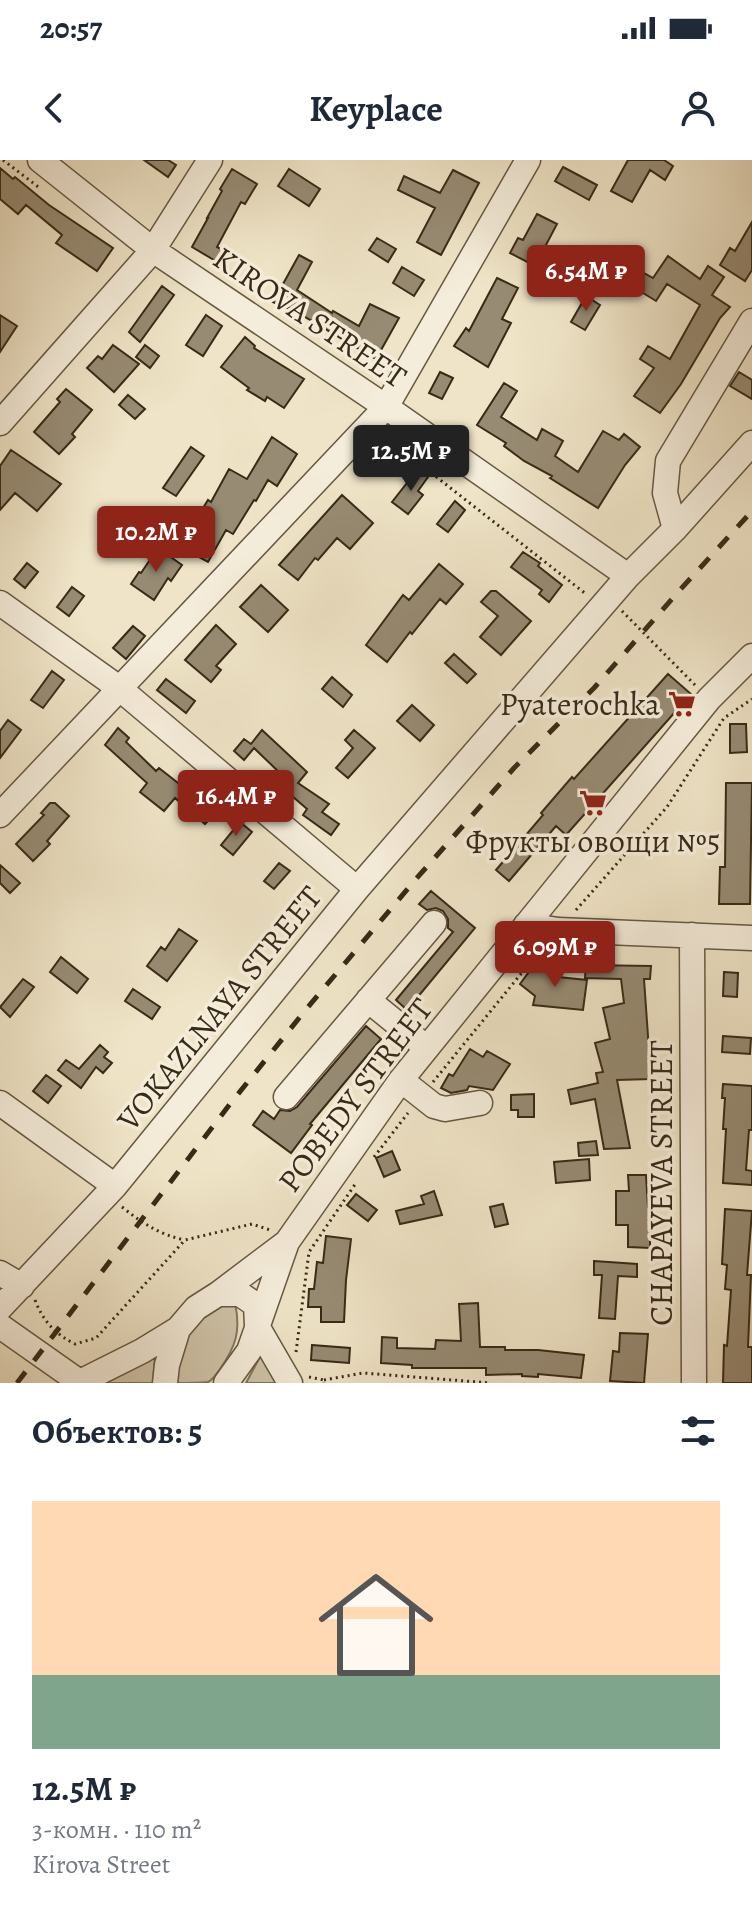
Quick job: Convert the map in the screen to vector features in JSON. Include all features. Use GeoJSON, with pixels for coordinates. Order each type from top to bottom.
{"type":"FeatureCollection","features":[{"type":"Feature","properties":{"kind":"street","name":"KIROVA STREET"},"geometry":{"type":"LineString","coordinates":[[40,160],[153,250],[386,407],[628,576]]}},
{"type":"Feature","properties":{"kind":"street"},"geometry":{"type":"LineString","coordinates":[[0,423],[153,250],[210,160]]}},
{"type":"Feature","properties":{"kind":"street"},"geometry":{"type":"LineString","coordinates":[[0,815],[386,407],[528,160]]}},
{"type":"Feature","properties":{"kind":"street"},"geometry":{"type":"LineString","coordinates":[[675,529],[665,493],[668,461],[752,321]]}},
{"type":"Feature","properties":{"kind":"street","name":"VOKAZLNAYA STREET"},"geometry":{"type":"LineString","coordinates":[[0,1308],[111,1190],[357,889],[628,576],[752,443]]}},
{"type":"Feature","properties":{"kind":"street"},"geometry":{"type":"LineString","coordinates":[[0,603],[119,688],[357,889]]}},
{"type":"Feature","properties":{"kind":"street","name":"POBEDY STREET"},"geometry":{"type":"LineString","coordinates":[[226,1383],[249,1351],[287,1242],[401,1080],[709,699],[752,656]]}},
{"type":"Feature","properties":{"kind":"street"},"geometry":{"type":"LineString","coordinates":[[286,1097],[434,923]]}},
{"type":"Feature","properties":{"kind":"street"},"geometry":{"type":"LineString","coordinates":[[526,925],[558,930],[752,938]]}},
{"type":"Feature","properties":{"kind":"street","name":"CHAPAYEVA STREET"},"geometry":{"type":"LineString","coordinates":[[692,935],[694,1383]]}},
{"type":"Feature","properties":{"kind":"street"},"geometry":{"type":"LineString","coordinates":[[368,1000],[427,1048]]}},
{"type":"Feature","properties":{"kind":"street"},"geometry":{"type":"LineString","coordinates":[[401,1080],[434,1106],[445,1109],[480,1103]]}},
{"type":"Feature","properties":{"kind":"street"},"geometry":{"type":"LineString","coordinates":[[0,1103],[111,1190]]}},
{"type":"Feature","properties":{"kind":"street","name":"POBEDY STREET"},"geometry":{"type":"LineString","coordinates":[[165,1383],[178,1329],[196,1308],[287,1242]]}},
{"type":"Feature","properties":{"kind":"street"},"geometry":{"type":"LineString","coordinates":[[0,1273],[24,1283]]}},
{"type":"Feature","properties":{"kind":"street"},"geometry":{"type":"LineString","coordinates":[[218,1294],[240,1294],[256,1305],[257,1326],[295,1379]]}},
{"type":"Feature","properties":{"kind":"street"},"geometry":{"type":"LineString","coordinates":[[0,1326],[81,1383],[178,1329]]}},
{"type":"Feature","properties":{"kind":"path"},"geometry":{"type":"LineString","coordinates":[[374,1157],[558,930],[667,807],[724,718],[752,699]]}},
{"type":"Feature","properties":{"kind":"path"},"geometry":{"type":"LineString","coordinates":[[295,1356],[309,1252],[356,1182]]}},
{"type":"Feature","properties":{"kind":"path"},"geometry":{"type":"LineString","coordinates":[[111,1190],[152,1229],[168,1236],[185,1240],[252,1224],[268,1228],[287,1242]]}},
{"type":"Feature","properties":{"kind":"path"},"geometry":{"type":"LineString","coordinates":[[24,1283],[55,1332],[75,1344],[96,1338],[185,1240]]}},
{"type":"Feature","properties":{"kind":"path"},"geometry":{"type":"LineString","coordinates":[[295,1379],[324,1382],[363,1373],[491,1383]]}},
{"type":"Feature","properties":{"kind":"shaded area"},"geometry":{"type":"Polygon","coordinates":[[[235,1303],[236,1338],[212,1380],[176,1383],[174,1356],[206,1307],[235,1303]]]}},
{"type":"Feature","properties":{"kind":"shaded area"},"geometry":{"type":"Polygon","coordinates":[[[261,1355],[282,1383],[246,1383],[261,1355]]]}},
{"type":"Feature","properties":{"kind":"shaded area"},"geometry":{"type":"Polygon","coordinates":[[[155,1356],[153,1383],[105,1383],[155,1356]]]}},
{"type":"Feature","properties":{"kind":"building"},"geometry":{"type":"Polygon","coordinates":[[[144,160],[168,160],[176,165],[168,177],[144,160]]]}},
{"type":"Feature","properties":{"kind":"building"},"geometry":{"type":"Polygon","coordinates":[[[628,160],[664,160],[673,166],[665,180],[650,170],[632,202],[611,191],[628,160]]]}},
{"type":"Feature","properties":{"kind":"building"},"geometry":{"type":"Polygon","coordinates":[[[563,167],[597,185],[589,200],[555,181],[563,167]]]}},
{"type":"Feature","properties":{"kind":"building"},"geometry":{"type":"Polygon","coordinates":[[[0,168],[113,248],[97,271],[56,243],[62,235],[26,205],[18,214],[0,199],[0,168]]]}},
{"type":"Feature","properties":{"kind":"building"},"geometry":{"type":"Polygon","coordinates":[[[232,169],[257,184],[245,204],[241,202],[217,247],[231,254],[224,266],[192,247],[232,169]]]}},
{"type":"Feature","properties":{"kind":"building"},"geometry":{"type":"Polygon","coordinates":[[[289,169],[320,189],[309,206],[278,186],[289,169]]]}},
{"type":"Feature","properties":{"kind":"building"},"geometry":{"type":"Polygon","coordinates":[[[453,170],[479,183],[441,255],[417,242],[435,208],[398,190],[404,176],[440,193],[453,170]]]}},
{"type":"Feature","properties":{"kind":"building"},"geometry":{"type":"Polygon","coordinates":[[[537,214],[557,224],[535,266],[510,253],[518,238],[523,240],[537,214]]]}},
{"type":"Feature","properties":{"kind":"building"},"geometry":{"type":"Polygon","coordinates":[[[752,222],[752,270],[745,281],[720,265],[730,248],[735,251],[752,222]]]}},
{"type":"Feature","properties":{"kind":"building"},"geometry":{"type":"Polygon","coordinates":[[[377,238],[396,249],[388,262],[369,250],[377,238]]]}},
{"type":"Feature","properties":{"kind":"building"},"geometry":{"type":"Polygon","coordinates":[[[299,255],[312,262],[297,290],[332,313],[359,326],[370,304],[399,318],[376,359],[288,307],[273,302],[299,255]]]}},
{"type":"Feature","properties":{"kind":"building"},"geometry":{"type":"Polygon","coordinates":[[[668,256],[700,279],[708,266],[724,277],[712,295],[730,307],[660,413],[634,396],[654,368],[640,359],[648,346],[670,359],[700,305],[667,284],[656,301],[635,288],[644,273],[653,278],[668,256]]]}},
{"type":"Feature","properties":{"kind":"building"},"geometry":{"type":"Polygon","coordinates":[[[402,267],[424,280],[414,296],[393,283],[402,267]]]}},
{"type":"Feature","properties":{"kind":"building"},"geometry":{"type":"Polygon","coordinates":[[[497,278],[518,288],[502,319],[511,323],[488,367],[454,346],[466,328],[469,331],[497,278]]]}},
{"type":"Feature","properties":{"kind":"building"},"geometry":{"type":"Polygon","coordinates":[[[162,286],[174,295],[140,342],[129,332],[162,286]]]}},
{"type":"Feature","properties":{"kind":"building"},"geometry":{"type":"Polygon","coordinates":[[[586,296],[600,305],[585,330],[571,322],[586,296]]]}},
{"type":"Feature","properties":{"kind":"building"},"geometry":{"type":"Polygon","coordinates":[[[0,315],[17,326],[0,352],[0,315]]]}},
{"type":"Feature","properties":{"kind":"building"},"geometry":{"type":"Polygon","coordinates":[[[206,315],[222,326],[203,356],[186,345],[206,315]]]}},
{"type":"Feature","properties":{"kind":"building"},"geometry":{"type":"Polygon","coordinates":[[[245,337],[254,348],[304,379],[284,408],[267,397],[265,401],[247,390],[249,388],[221,367],[245,337]]]}},
{"type":"Feature","properties":{"kind":"building"},"geometry":{"type":"Polygon","coordinates":[[[113,345],[139,364],[114,392],[87,368],[98,356],[102,359],[113,345]]]}},
{"type":"Feature","properties":{"kind":"building"},"geometry":{"type":"Polygon","coordinates":[[[145,345],[159,356],[150,368],[136,357],[145,345]]]}},
{"type":"Feature","properties":{"kind":"building"},"geometry":{"type":"Polygon","coordinates":[[[440,372],[453,378],[442,399],[429,393],[440,372]]]}},
{"type":"Feature","properties":{"kind":"building"},"geometry":{"type":"Polygon","coordinates":[[[739,372],[752,380],[752,399],[730,386],[739,372]]]}},
{"type":"Feature","properties":{"kind":"building"},"geometry":{"type":"Polygon","coordinates":[[[504,383],[517,391],[501,417],[537,440],[542,429],[563,441],[555,456],[578,472],[603,431],[619,440],[624,434],[640,447],[598,508],[524,461],[504,446],[506,443],[477,425],[504,383]]]}},
{"type":"Feature","properties":{"kind":"building"},"geometry":{"type":"Polygon","coordinates":[[[66,389],[92,410],[72,434],[75,437],[59,454],[34,432],[60,402],[57,399],[66,389]]]}},
{"type":"Feature","properties":{"kind":"building"},"geometry":{"type":"Polygon","coordinates":[[[128,395],[145,409],[135,419],[119,405],[128,395]]]}},
{"type":"Feature","properties":{"kind":"building"},"geometry":{"type":"Polygon","coordinates":[[[272,437],[297,454],[277,486],[268,480],[233,534],[226,530],[208,562],[186,550],[205,516],[200,513],[208,500],[211,502],[229,469],[247,479],[272,437]]]}},
{"type":"Feature","properties":{"kind":"building"},"geometry":{"type":"Polygon","coordinates":[[[383,444],[394,452],[379,473],[368,464],[383,444]]]}},
{"type":"Feature","properties":{"kind":"building"},"geometry":{"type":"Polygon","coordinates":[[[191,447],[204,456],[176,496],[163,488],[191,447]]]}},
{"type":"Feature","properties":{"kind":"building"},"geometry":{"type":"Polygon","coordinates":[[[11,450],[61,484],[37,511],[15,493],[0,510],[0,466],[11,450]]]}},
{"type":"Feature","properties":{"kind":"building"},"geometry":{"type":"Polygon","coordinates":[[[418,469],[428,477],[418,491],[423,495],[408,514],[392,502],[418,469]]]}},
{"type":"Feature","properties":{"kind":"building"},"geometry":{"type":"Polygon","coordinates":[[[342,495],[373,523],[350,549],[337,538],[318,560],[315,558],[298,580],[279,565],[342,495]]]}},
{"type":"Feature","properties":{"kind":"building"},"geometry":{"type":"Polygon","coordinates":[[[455,501],[465,510],[448,532],[437,524],[455,501]]]}},
{"type":"Feature","properties":{"kind":"building"},"geometry":{"type":"Polygon","coordinates":[[[158,548],[182,565],[171,581],[168,578],[154,600],[131,584],[158,548]]]}},
{"type":"Feature","properties":{"kind":"building"},"geometry":{"type":"Polygon","coordinates":[[[523,552],[540,563],[538,566],[562,585],[549,602],[539,594],[542,590],[511,567],[523,552]]]}},
{"type":"Feature","properties":{"kind":"building"},"geometry":{"type":"Polygon","coordinates":[[[27,563],[38,572],[25,588],[14,579],[27,563]]]}},
{"type":"Feature","properties":{"kind":"building"},"geometry":{"type":"Polygon","coordinates":[[[439,564],[463,584],[446,604],[440,599],[387,662],[366,645],[403,595],[409,600],[439,564]]]}},
{"type":"Feature","properties":{"kind":"building"},"geometry":{"type":"Polygon","coordinates":[[[261,585],[288,610],[268,632],[240,607],[261,585]]]}},
{"type":"Feature","properties":{"kind":"building"},"geometry":{"type":"Polygon","coordinates":[[[72,587],[84,596],[69,616],[57,607],[72,587]]]}},
{"type":"Feature","properties":{"kind":"building"},"geometry":{"type":"Polygon","coordinates":[[[491,591],[496,591],[531,621],[501,655],[480,637],[498,616],[481,602],[491,591]]]}},
{"type":"Feature","properties":{"kind":"building"},"geometry":{"type":"Polygon","coordinates":[[[216,625],[236,644],[216,666],[221,670],[211,682],[185,660],[216,625]]]}},
{"type":"Feature","properties":{"kind":"building"},"geometry":{"type":"Polygon","coordinates":[[[133,626],[145,636],[126,659],[113,648],[133,626]]]}},
{"type":"Feature","properties":{"kind":"building"},"geometry":{"type":"Polygon","coordinates":[[[454,654],[476,674],[467,683],[445,663],[454,654]]]}},
{"type":"Feature","properties":{"kind":"building"},"geometry":{"type":"Polygon","coordinates":[[[52,671],[64,680],[43,708],[31,700],[52,671]]]}},
{"type":"Feature","properties":{"kind":"building"},"geometry":{"type":"Polygon","coordinates":[[[668,674],[691,694],[566,835],[556,826],[509,881],[496,870],[572,777],[574,779],[668,674]]]}},
{"type":"Feature","properties":{"kind":"building"},"geometry":{"type":"Polygon","coordinates":[[[332,677],[352,695],[343,707],[322,689],[332,677]]]}},
{"type":"Feature","properties":{"kind":"building"},"geometry":{"type":"Polygon","coordinates":[[[166,679],[195,701],[186,713],[157,690],[166,679]]]}},
{"type":"Feature","properties":{"kind":"building"},"geometry":{"type":"Polygon","coordinates":[[[412,705],[434,725],[420,741],[397,721],[412,705]]]}},
{"type":"Feature","properties":{"kind":"building"},"geometry":{"type":"Polygon","coordinates":[[[8,720],[21,730],[0,758],[0,731],[8,720]]]}},
{"type":"Feature","properties":{"kind":"building"},"geometry":{"type":"Polygon","coordinates":[[[730,724],[746,724],[747,752],[730,753],[730,724]]]}},
{"type":"Feature","properties":{"kind":"building"},"geometry":{"type":"Polygon","coordinates":[[[118,728],[129,738],[126,742],[156,771],[159,768],[187,790],[191,785],[218,810],[205,824],[175,798],[164,811],[140,792],[147,783],[105,745],[118,728]]]}},
{"type":"Feature","properties":{"kind":"building"},"geometry":{"type":"Polygon","coordinates":[[[262,730],[307,772],[298,783],[329,804],[322,812],[339,824],[331,835],[303,815],[307,809],[278,784],[284,777],[254,748],[244,760],[234,751],[244,739],[251,744],[262,730]]]}},
{"type":"Feature","properties":{"kind":"building"},"geometry":{"type":"Polygon","coordinates":[[[354,730],[375,748],[348,778],[336,768],[353,748],[345,740],[354,730]]]}},
{"type":"Feature","properties":{"kind":"building"},"geometry":{"type":"Polygon","coordinates":[[[726,783],[752,783],[750,904],[719,904],[720,867],[725,867],[726,783]]]}},
{"type":"Feature","properties":{"kind":"building"},"geometry":{"type":"Polygon","coordinates":[[[50,803],[55,803],[69,816],[47,841],[50,844],[33,861],[16,844],[44,815],[41,813],[50,803]]]}},
{"type":"Feature","properties":{"kind":"building"},"geometry":{"type":"Polygon","coordinates":[[[240,822],[252,832],[233,855],[221,845],[240,822]]]}},
{"type":"Feature","properties":{"kind":"building"},"geometry":{"type":"Polygon","coordinates":[[[279,863],[290,871],[274,889],[264,881],[279,863]]]}},
{"type":"Feature","properties":{"kind":"building"},"geometry":{"type":"Polygon","coordinates":[[[0,865],[20,883],[10,893],[0,883],[0,865]]]}},
{"type":"Feature","properties":{"kind":"building"},"geometry":{"type":"Polygon","coordinates":[[[431,891],[475,928],[407,1010],[396,1000],[453,932],[448,928],[448,919],[443,911],[436,908],[427,910],[419,904],[431,891]]]}},
{"type":"Feature","properties":{"kind":"building"},"geometry":{"type":"Polygon","coordinates":[[[179,929],[197,941],[167,981],[147,966],[161,947],[165,950],[179,929]]]}},
{"type":"Feature","properties":{"kind":"building"},"geometry":{"type":"Polygon","coordinates":[[[61,957],[88,979],[77,993],[50,972],[61,957]]]}},
{"type":"Feature","properties":{"kind":"building"},"geometry":{"type":"Polygon","coordinates":[[[537,961],[558,977],[587,980],[583,1010],[533,1005],[535,996],[520,984],[537,961]]]}},
{"type":"Feature","properties":{"kind":"building"},"geometry":{"type":"Polygon","coordinates":[[[586,965],[651,966],[650,979],[644,979],[651,1079],[617,1080],[630,1148],[604,1149],[595,1099],[571,1104],[568,1090],[598,1083],[596,1073],[603,1072],[595,1043],[610,1039],[603,1008],[624,1003],[621,979],[585,978],[586,965]]]}},
{"type":"Feature","properties":{"kind":"building"},"geometry":{"type":"Polygon","coordinates":[[[724,972],[738,973],[737,997],[723,996],[724,972]]]}},
{"type":"Feature","properties":{"kind":"building"},"geometry":{"type":"Polygon","coordinates":[[[23,979],[34,987],[10,1017],[0,1007],[23,979]]]}},
{"type":"Feature","properties":{"kind":"building"},"geometry":{"type":"Polygon","coordinates":[[[133,989],[160,1007],[152,1019],[125,1001],[133,989]]]}},
{"type":"Feature","properties":{"kind":"building"},"geometry":{"type":"Polygon","coordinates":[[[366,1026],[381,1039],[310,1124],[291,1153],[253,1125],[263,1111],[274,1119],[280,1110],[290,1111],[297,1107],[366,1026]]]}},
{"type":"Feature","properties":{"kind":"building"},"geometry":{"type":"Polygon","coordinates":[[[723,1036],[751,1038],[750,1054],[722,1052],[723,1036]]]}},
{"type":"Feature","properties":{"kind":"building"},"geometry":{"type":"Polygon","coordinates":[[[100,1045],[108,1052],[104,1057],[112,1063],[103,1073],[96,1067],[81,1088],[58,1070],[66,1060],[79,1069],[100,1045]]]}},
{"type":"Feature","properties":{"kind":"building"},"geometry":{"type":"Polygon","coordinates":[[[470,1049],[483,1057],[487,1051],[510,1064],[493,1090],[469,1086],[467,1090],[451,1093],[441,1088],[449,1074],[453,1076],[470,1049]]]}},
{"type":"Feature","properties":{"kind":"building"},"geometry":{"type":"Polygon","coordinates":[[[46,1075],[61,1086],[48,1103],[33,1091],[46,1075]]]}},
{"type":"Feature","properties":{"kind":"building"},"geometry":{"type":"Polygon","coordinates":[[[723,1084],[752,1086],[752,1130],[749,1130],[746,1170],[752,1171],[752,1185],[723,1183],[726,1129],[723,1129],[723,1084]]]}},
{"type":"Feature","properties":{"kind":"building"},"geometry":{"type":"Polygon","coordinates":[[[534,1094],[534,1117],[518,1117],[518,1110],[511,1110],[511,1095],[534,1094]]]}},
{"type":"Feature","properties":{"kind":"building"},"geometry":{"type":"Polygon","coordinates":[[[596,1141],[598,1155],[579,1156],[578,1143],[596,1141]]]}},
{"type":"Feature","properties":{"kind":"building"},"geometry":{"type":"Polygon","coordinates":[[[392,1151],[400,1170],[384,1177],[376,1158],[392,1151]]]}},
{"type":"Feature","properties":{"kind":"building"},"geometry":{"type":"Polygon","coordinates":[[[589,1159],[590,1180],[556,1183],[554,1162],[589,1159]]]}},
{"type":"Feature","properties":{"kind":"building"},"geometry":{"type":"Polygon","coordinates":[[[628,1175],[646,1175],[650,1248],[628,1247],[628,1225],[616,1225],[616,1191],[629,1191],[628,1175]]]}},
{"type":"Feature","properties":{"kind":"building"},"geometry":{"type":"Polygon","coordinates":[[[434,1191],[442,1215],[400,1224],[396,1211],[424,1204],[421,1196],[434,1191]]]}},
{"type":"Feature","properties":{"kind":"building"},"geometry":{"type":"Polygon","coordinates":[[[356,1194],[377,1210],[368,1221],[347,1205],[356,1194]]]}},
{"type":"Feature","properties":{"kind":"building"},"geometry":{"type":"Polygon","coordinates":[[[503,1204],[508,1224],[495,1227],[490,1207],[503,1204]]]}},
{"type":"Feature","properties":{"kind":"building"},"geometry":{"type":"Polygon","coordinates":[[[725,1209],[752,1211],[747,1275],[751,1275],[748,1347],[752,1347],[752,1383],[723,1383],[731,1290],[725,1289],[727,1265],[722,1264],[725,1209]]]}},
{"type":"Feature","properties":{"kind":"building"},"geometry":{"type":"Polygon","coordinates":[[[326,1236],[351,1239],[344,1322],[321,1322],[321,1307],[308,1307],[309,1289],[314,1289],[317,1262],[323,1263],[326,1236]]]}},
{"type":"Feature","properties":{"kind":"building"},"geometry":{"type":"Polygon","coordinates":[[[594,1261],[637,1264],[637,1277],[618,1276],[615,1319],[599,1318],[602,1275],[594,1275],[594,1261]]]}},
{"type":"Feature","properties":{"kind":"building"},"geometry":{"type":"Polygon","coordinates":[[[478,1303],[480,1347],[584,1355],[581,1378],[538,1374],[538,1377],[486,1375],[486,1368],[412,1368],[412,1365],[381,1363],[382,1337],[397,1338],[397,1348],[435,1349],[436,1340],[461,1341],[459,1304],[478,1303]]]}},
{"type":"Feature","properties":{"kind":"building"},"geometry":{"type":"Polygon","coordinates":[[[620,1333],[648,1334],[644,1383],[610,1381],[613,1351],[619,1352],[620,1333]]]}},
{"type":"Feature","properties":{"kind":"building"},"geometry":{"type":"Polygon","coordinates":[[[312,1345],[350,1348],[349,1363],[311,1360],[312,1345]]]}},
{"type":"Feature","properties":{"kind":"railway"},"geometry":{"type":"LineString","coordinates":[[17,1383],[308,1007],[514,768],[594,688],[752,511]]}},
{"type":"Feature","properties":{"kind":"place","name":"Pyaterochka"},"geometry":{"type":"Point","coordinates":[682,704]}},
{"type":"Feature","properties":{"kind":"place","name":"Фрукты овощи №5"},"geometry":{"type":"Point","coordinates":[593,803]}}]}
